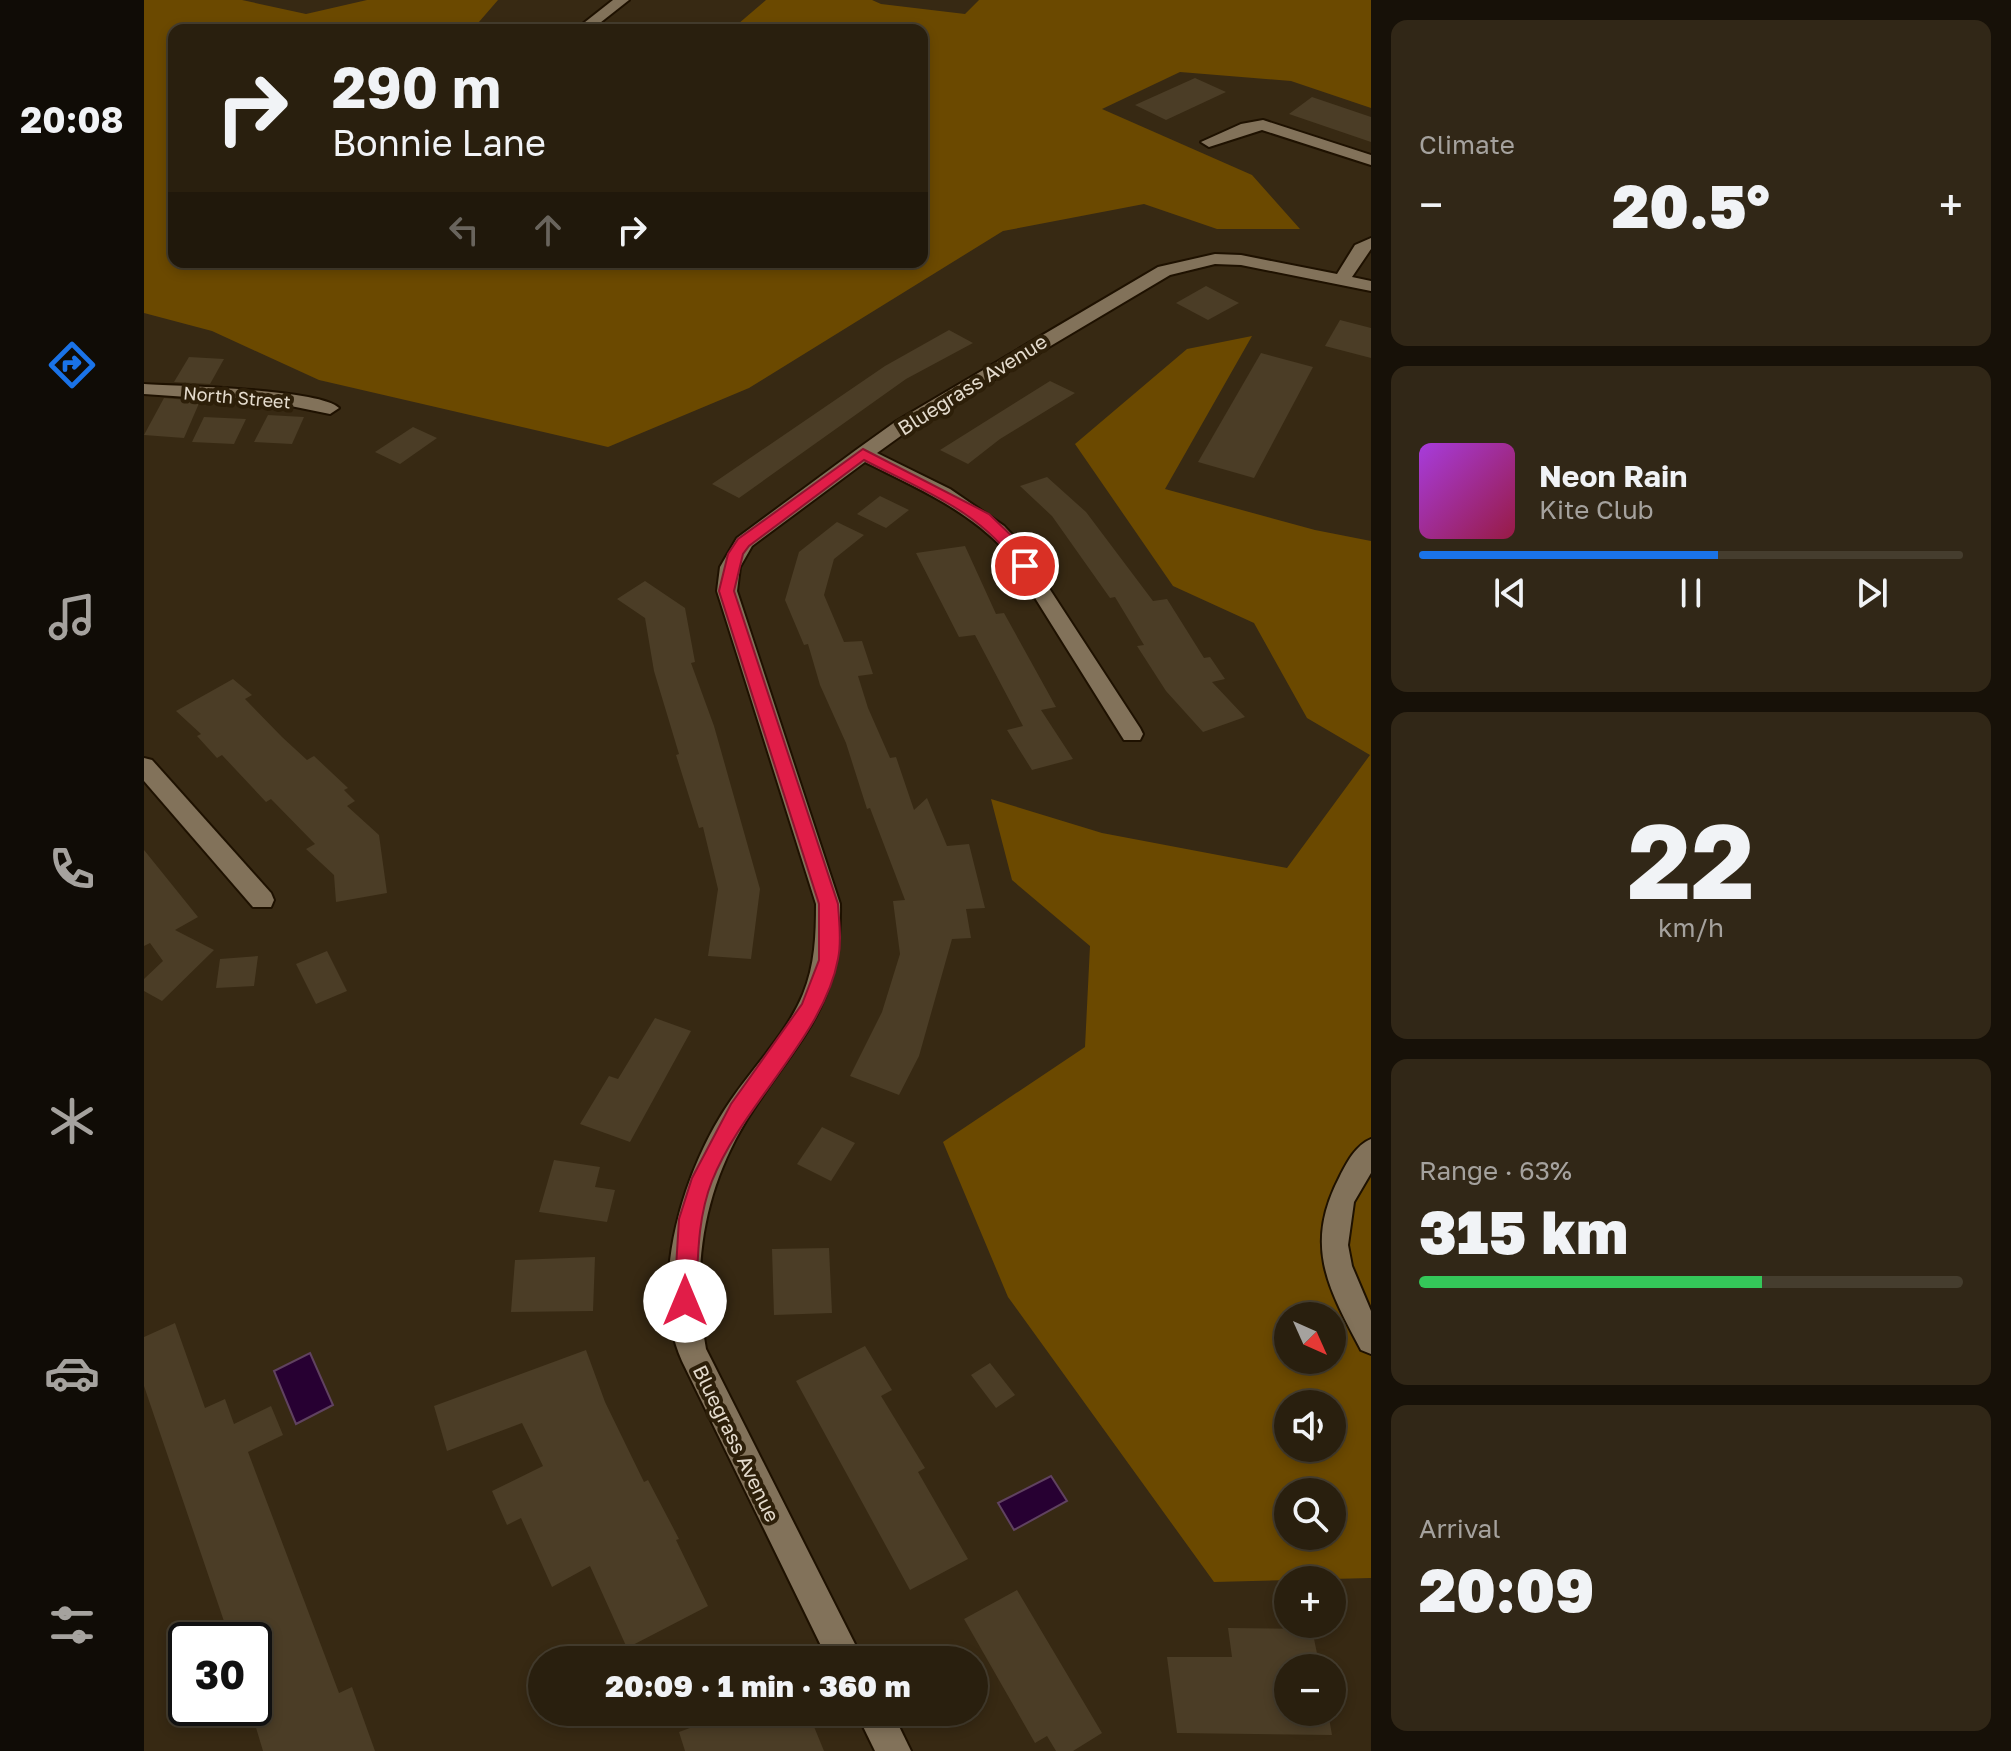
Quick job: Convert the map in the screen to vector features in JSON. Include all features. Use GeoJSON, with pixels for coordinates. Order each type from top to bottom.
{"type":"FeatureCollection","features":[{"type":"Feature","properties":{"kind":"street"},"geometry":{"type":"LineString","coordinates":[[590,24],[622,0]]}},
{"type":"Feature","properties":{"kind":"street"},"geometry":{"type":"LineString","coordinates":[[1209,142],[1246,127],[1263,125],[1371,160]]}},
{"type":"Feature","properties":{"kind":"street"},"geometry":{"type":"LineString","coordinates":[[1343,279],[1361,248],[1371,243]]}},
{"type":"Feature","properties":{"kind":"street","name":"Bluegrass Avenue"},"geometry":{"type":"LineString","coordinates":[[839,1646],[692,1351],[685,1326],[684,1277],[690,1219],[702,1178],[739,1110],[810,1008],[829,960],[831,938],[826,896],[727,591],[730,567],[744,542],[863,454],[1021,354],[1164,271],[1198,261],[1227,259],[1273,264],[1371,286]]}},
{"type":"Feature","properties":{"kind":"street","name":"North Street"},"geometry":{"type":"LineString","coordinates":[[144,389],[276,398],[330,408]]}},
{"type":"Feature","properties":{"kind":"street"},"geometry":{"type":"LineString","coordinates":[[863,454],[968,508],[999,530],[1132,734]]}},
{"type":"Feature","properties":{"kind":"street"},"geometry":{"type":"LineString","coordinates":[[144,766],[262,900]]}},
{"type":"Feature","properties":{"kind":"street"},"geometry":{"type":"LineString","coordinates":[[1371,1151],[1347,1183],[1338,1204],[1333,1258],[1341,1282],[1371,1340]]}},
{"type":"Feature","properties":{"kind":"street"},"geometry":{"type":"LineString","coordinates":[[881,1726],[894,1751]]}},
{"type":"Feature","properties":{"kind":"shaded area"},"geometry":{"type":"Polygon","coordinates":[[[144,0],[242,0],[306,14],[367,0],[498,0],[477,24],[168,24],[168,268],[928,268],[928,24],[738,24],[766,0],[872,0],[881,4],[965,14],[979,0],[1371,0],[1371,108],[1291,81],[1180,72],[1102,109],[1252,175],[1300,229],[1217,229],[1144,204],[1003,231],[749,388],[608,447],[319,380],[212,331],[144,313],[144,0]]]}},
{"type":"Feature","properties":{"kind":"shaded area"},"geometry":{"type":"Polygon","coordinates":[[[1252,336],[1165,489],[1315,530],[1371,541],[1371,1578],[1346,1579],[1346,1566],[1274,1566],[1274,1580],[1214,1582],[1008,1297],[943,1142],[1085,1047],[1090,946],[1012,880],[991,799],[1102,833],[1287,868],[1370,755],[1307,718],[1254,623],[1173,586],[1075,444],[1187,349],[1252,336]]]}},
{"type":"Feature","properties":{"kind":"shaded area"},"geometry":{"type":"Polygon","coordinates":[[[310,1353],[333,1405],[296,1424],[274,1371],[310,1353]]]}},
{"type":"Feature","properties":{"kind":"shaded area"},"geometry":{"type":"Polygon","coordinates":[[[1051,1476],[1067,1501],[1014,1530],[998,1503],[1051,1476]]]}},
{"type":"Feature","properties":{"kind":"building"},"geometry":{"type":"Polygon","coordinates":[[[1195,78],[1226,92],[1166,120],[1135,105],[1195,78]]]}},
{"type":"Feature","properties":{"kind":"building"},"geometry":{"type":"Polygon","coordinates":[[[1312,97],[1371,117],[1371,142],[1289,114],[1312,97]]]}},
{"type":"Feature","properties":{"kind":"building"},"geometry":{"type":"Polygon","coordinates":[[[1206,286],[1239,303],[1208,320],[1176,303],[1206,286]]]}},
{"type":"Feature","properties":{"kind":"building"},"geometry":{"type":"Polygon","coordinates":[[[1340,320],[1371,328],[1371,358],[1325,346],[1340,320]]]}},
{"type":"Feature","properties":{"kind":"building"},"geometry":{"type":"Polygon","coordinates":[[[949,330],[973,343],[906,379],[739,498],[712,484],[885,366],[949,330]]]}},
{"type":"Feature","properties":{"kind":"building"},"geometry":{"type":"Polygon","coordinates":[[[1261,353],[1313,367],[1254,478],[1198,462],[1261,353]]]}},
{"type":"Feature","properties":{"kind":"building"},"geometry":{"type":"Polygon","coordinates":[[[189,357],[224,359],[210,384],[174,382],[189,357]]]}},
{"type":"Feature","properties":{"kind":"building"},"geometry":{"type":"Polygon","coordinates":[[[1050,381],[1075,393],[1000,439],[968,464],[940,450],[1050,381]]]}},
{"type":"Feature","properties":{"kind":"building"},"geometry":{"type":"Polygon","coordinates":[[[164,398],[200,401],[184,438],[144,435],[164,398]]]}},
{"type":"Feature","properties":{"kind":"building"},"geometry":{"type":"Polygon","coordinates":[[[268,415],[304,417],[292,444],[254,442],[268,415]]]}},
{"type":"Feature","properties":{"kind":"building"},"geometry":{"type":"Polygon","coordinates":[[[204,417],[246,419],[234,444],[192,442],[204,417]]]}},
{"type":"Feature","properties":{"kind":"building"},"geometry":{"type":"Polygon","coordinates":[[[413,427],[437,438],[400,464],[375,452],[413,427]]]}},
{"type":"Feature","properties":{"kind":"building"},"geometry":{"type":"Polygon","coordinates":[[[1047,477],[1086,512],[1153,601],[1167,599],[1204,658],[1210,657],[1225,679],[1212,682],[1245,717],[1203,732],[1166,691],[1137,646],[1144,645],[1115,597],[1110,598],[1052,516],[1020,486],[1047,477]]]}},
{"type":"Feature","properties":{"kind":"building"},"geometry":{"type":"Polygon","coordinates":[[[880,496],[909,510],[886,528],[857,514],[880,496]]]}},
{"type":"Feature","properties":{"kind":"building"},"geometry":{"type":"Polygon","coordinates":[[[837,522],[864,535],[834,559],[824,595],[844,642],[862,641],[873,674],[858,676],[890,758],[896,757],[914,810],[927,798],[947,846],[969,844],[985,908],[966,909],[971,938],[952,939],[919,1056],[899,1095],[850,1076],[882,1012],[900,954],[893,901],[905,900],[870,808],[867,809],[846,743],[820,685],[808,644],[804,645],[785,600],[799,552],[837,522]]]}},
{"type":"Feature","properties":{"kind":"building"},"geometry":{"type":"Polygon","coordinates":[[[965,546],[996,614],[1004,613],[1056,707],[1041,710],[1073,759],[1032,770],[1007,730],[1023,726],[975,635],[959,637],[916,553],[965,546]]]}},
{"type":"Feature","properties":{"kind":"building"},"geometry":{"type":"Polygon","coordinates":[[[645,581],[685,608],[695,662],[691,663],[714,726],[760,889],[751,959],[708,956],[718,889],[703,827],[699,828],[676,755],[679,754],[654,671],[645,618],[617,599],[645,581]]]}},
{"type":"Feature","properties":{"kind":"building"},"geometry":{"type":"Polygon","coordinates":[[[233,679],[252,695],[245,699],[282,737],[307,760],[314,756],[348,788],[344,790],[355,801],[347,806],[379,835],[387,893],[336,902],[334,875],[306,849],[315,844],[271,799],[266,802],[222,755],[217,758],[197,736],[201,734],[176,711],[233,679]]]}},
{"type":"Feature","properties":{"kind":"building"},"geometry":{"type":"Polygon","coordinates":[[[144,850],[198,917],[175,930],[214,950],[162,1001],[144,991],[144,979],[163,961],[150,943],[144,946],[144,850]]]}},
{"type":"Feature","properties":{"kind":"building"},"geometry":{"type":"Polygon","coordinates":[[[327,951],[347,991],[316,1004],[296,964],[327,951]]]}},
{"type":"Feature","properties":{"kind":"building"},"geometry":{"type":"Polygon","coordinates":[[[258,956],[254,986],[216,988],[220,959],[258,956]]]}},
{"type":"Feature","properties":{"kind":"building"},"geometry":{"type":"Polygon","coordinates":[[[655,1018],[691,1031],[630,1142],[580,1124],[609,1076],[618,1079],[655,1018]]]}},
{"type":"Feature","properties":{"kind":"building"},"geometry":{"type":"Polygon","coordinates":[[[822,1127],[855,1143],[831,1181],[797,1164],[822,1127]]]}},
{"type":"Feature","properties":{"kind":"building"},"geometry":{"type":"Polygon","coordinates":[[[554,1160],[600,1167],[595,1187],[615,1190],[607,1222],[539,1212],[554,1160]]]}},
{"type":"Feature","properties":{"kind":"building"},"geometry":{"type":"Polygon","coordinates":[[[829,1248],[832,1313],[774,1315],[772,1249],[829,1248]]]}},
{"type":"Feature","properties":{"kind":"building"},"geometry":{"type":"Polygon","coordinates":[[[595,1257],[593,1311],[511,1312],[515,1260],[595,1257]]]}},
{"type":"Feature","properties":{"kind":"building"},"geometry":{"type":"Polygon","coordinates":[[[175,1323],[205,1408],[225,1399],[234,1424],[271,1406],[283,1435],[248,1452],[339,1693],[352,1687],[375,1751],[263,1751],[256,1726],[272,1726],[272,1622],[224,1622],[144,1386],[144,1337],[175,1323]]]}},
{"type":"Feature","properties":{"kind":"building"},"geometry":{"type":"Polygon","coordinates":[[[865,1346],[892,1390],[881,1396],[925,1468],[918,1472],[968,1559],[910,1590],[796,1381],[865,1346]]]}},
{"type":"Feature","properties":{"kind":"building"},"geometry":{"type":"Polygon","coordinates":[[[586,1350],[605,1402],[644,1482],[648,1480],[679,1539],[676,1540],[708,1606],[626,1646],[590,1566],[552,1587],[521,1518],[507,1525],[492,1491],[543,1466],[522,1423],[447,1451],[434,1406],[586,1350]]]}},
{"type":"Feature","properties":{"kind":"building"},"geometry":{"type":"Polygon","coordinates":[[[990,1363],[1015,1395],[996,1408],[971,1375],[990,1363]]]}},
{"type":"Feature","properties":{"kind":"building"},"geometry":{"type":"Polygon","coordinates":[[[1017,1590],[1102,1733],[1073,1751],[1056,1751],[1047,1736],[1035,1743],[988,1661],[988,1646],[979,1646],[964,1619],[1017,1590]]]}},
{"type":"Feature","properties":{"kind":"building"},"geometry":{"type":"Polygon","coordinates":[[[1228,1628],[1274,1629],[1274,1638],[1314,1638],[1317,1654],[1274,1654],[1274,1726],[1330,1726],[1332,1735],[1177,1733],[1167,1657],[1232,1657],[1228,1628]]]}},
{"type":"Feature","properties":{"kind":"building"},"geometry":{"type":"Polygon","coordinates":[[[695,1726],[814,1726],[824,1751],[685,1751],[679,1732],[695,1726]]]}},
{"type":"Feature","properties":{"kind":"route"},"geometry":{"type":"LineString","coordinates":[[685,1301],[685,1250],[702,1178],[739,1110],[810,1008],[829,960],[831,938],[828,904],[727,591],[730,567],[736,554],[744,542],[778,515],[863,454],[984,517],[999,530],[1025,566]]}}]}
